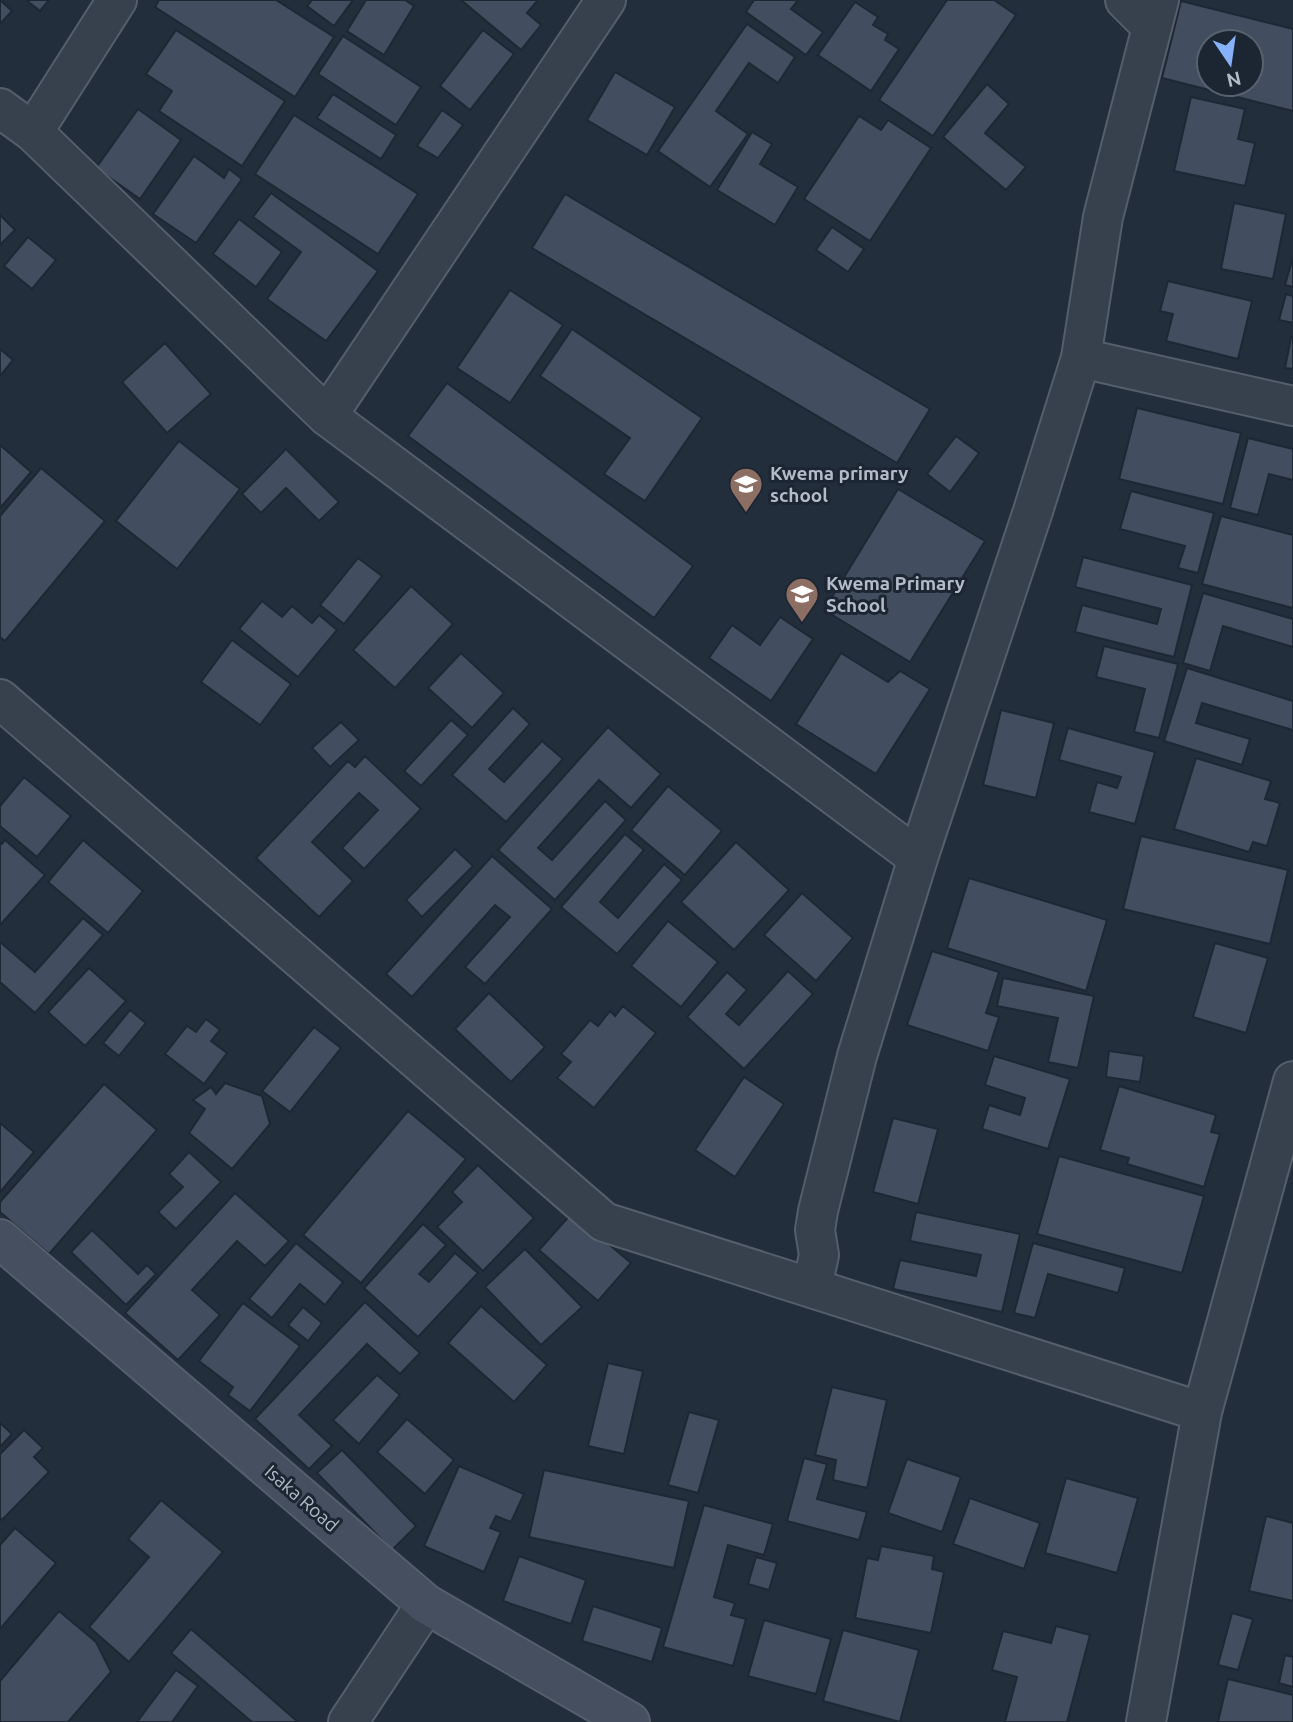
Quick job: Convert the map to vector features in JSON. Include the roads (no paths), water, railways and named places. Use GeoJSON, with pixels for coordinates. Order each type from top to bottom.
{"type":"FeatureCollection","features":[{"type":"Feature","properties":{"kind":"street"},"geometry":{"type":"LineString","coordinates":[[33,132],[117,0]]}},
{"type":"Feature","properties":{"kind":"street"},"geometry":{"type":"LineString","coordinates":[[327,416],[606,0]]}},
{"type":"Feature","properties":{"kind":"street"},"geometry":{"type":"LineString","coordinates":[[812,1287],[819,1255],[815,1230],[818,1211],[857,1056],[918,858],[1081,358],[1103,216],[1156,13],[1125,0]]}},
{"type":"Feature","properties":{"kind":"street"},"geometry":{"type":"LineString","coordinates":[[0,108],[33,132],[327,416],[918,858]]}},
{"type":"Feature","properties":{"kind":"street"},"geometry":{"type":"LineString","coordinates":[[1081,358],[1293,407]]}},
{"type":"Feature","properties":{"kind":"street"},"geometry":{"type":"LineString","coordinates":[[0,699],[604,1222],[1202,1412]]}},
{"type":"Feature","properties":{"kind":"street"},"geometry":{"type":"LineString","coordinates":[[1146,1722],[1202,1412],[1293,1081]]}},
{"type":"Feature","properties":{"kind":"street","name":"Isaka Road"},"geometry":{"type":"LineString","coordinates":[[0,1239],[426,1604],[630,1722]]}},
{"type":"Feature","properties":{"kind":"street"},"geometry":{"type":"LineString","coordinates":[[348,1722],[426,1604]]}},
{"type":"Feature","properties":{"kind":"place","name":"Kwema primary school"},"geometry":{"type":"Point","coordinates":[746,514]}},
{"type":"Feature","properties":{"kind":"place","name":"Kwema Primary School"},"geometry":{"type":"Point","coordinates":[802,624]}}]}
